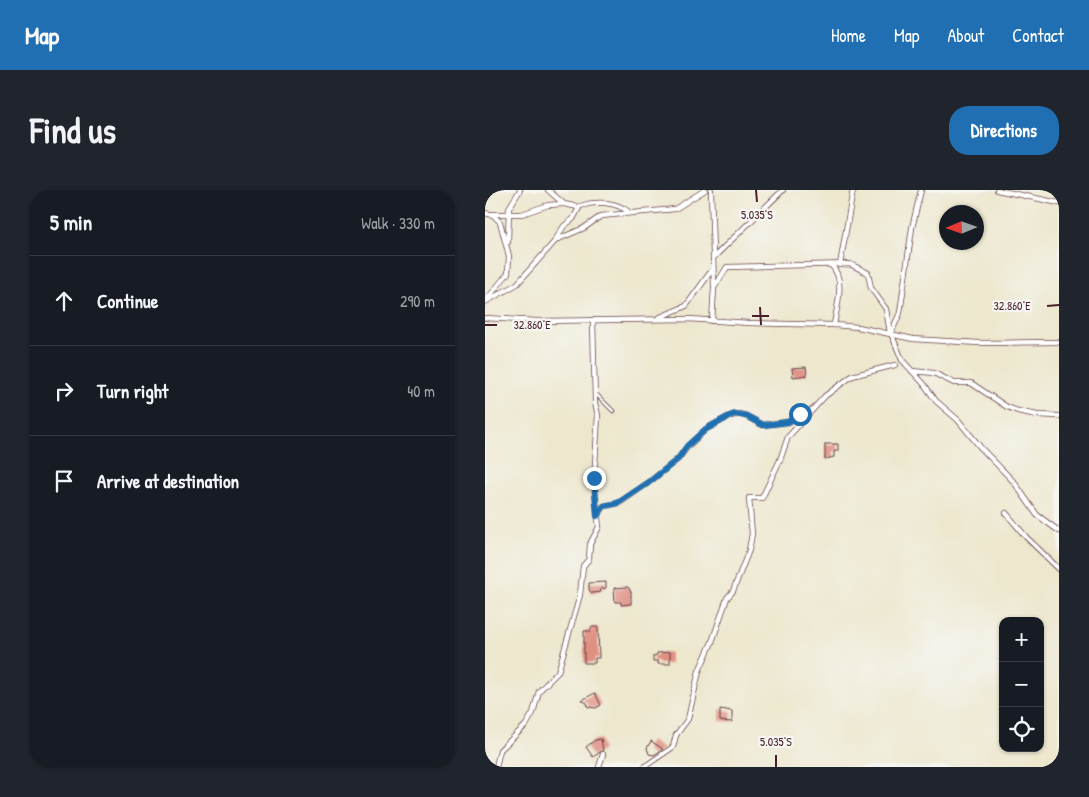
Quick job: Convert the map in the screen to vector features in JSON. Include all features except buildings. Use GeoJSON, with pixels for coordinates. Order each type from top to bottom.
{"type":"FeatureCollection","features":[{"type":"Feature","properties":{"kind":"street"},"geometry":{"type":"LineString","coordinates":[[485,301],[508,273],[509,208],[520,190]]}},
{"type":"Feature","properties":{"kind":"street"},"geometry":{"type":"LineString","coordinates":[[548,190],[564,204]]}},
{"type":"Feature","properties":{"kind":"street"},"geometry":{"type":"LineString","coordinates":[[556,240],[584,228],[601,216],[675,209],[705,190]]}},
{"type":"Feature","properties":{"kind":"street"},"geometry":{"type":"LineString","coordinates":[[711,190],[714,288],[712,321]]}},
{"type":"Feature","properties":{"kind":"street"},"geometry":{"type":"LineString","coordinates":[[713,258],[783,190]]}},
{"type":"Feature","properties":{"kind":"street"},"geometry":{"type":"LineString","coordinates":[[840,265],[853,190]]}},
{"type":"Feature","properties":{"kind":"street"},"geometry":{"type":"LineString","coordinates":[[890,333],[900,313],[912,228],[921,190]]}},
{"type":"Feature","properties":{"kind":"street"},"geometry":{"type":"LineString","coordinates":[[997,190],[1059,203]]}},
{"type":"Feature","properties":{"kind":"street"},"geometry":{"type":"LineString","coordinates":[[488,213],[527,214],[548,204],[564,204],[578,208],[590,203],[615,203],[629,212]]}},
{"type":"Feature","properties":{"kind":"street"},"geometry":{"type":"LineString","coordinates":[[485,301],[517,284],[556,240],[564,226],[573,219],[578,208]]}},
{"type":"Feature","properties":{"kind":"street"},"geometry":{"type":"LineString","coordinates":[[488,213],[500,222],[508,250]]}},
{"type":"Feature","properties":{"kind":"street"},"geometry":{"type":"LineString","coordinates":[[714,288],[721,274],[730,266],[851,264],[868,273],[871,288],[885,309],[890,333],[902,360],[925,384],[936,402],[958,420],[981,448],[1017,485],[1037,515],[1059,531]]}},
{"type":"Feature","properties":{"kind":"street"},"geometry":{"type":"LineString","coordinates":[[831,265],[836,270],[839,280],[834,325]]}},
{"type":"Feature","properties":{"kind":"street"},"geometry":{"type":"LineString","coordinates":[[657,319],[686,306],[713,269]]}},
{"type":"Feature","properties":{"kind":"street"},"geometry":{"type":"LineString","coordinates":[[485,318],[537,321],[657,319],[834,325],[941,342],[1059,342]]}},
{"type":"Feature","properties":{"kind":"street"},"geometry":{"type":"LineString","coordinates":[[496,767],[501,750],[526,725],[533,713],[539,691],[557,672],[580,595],[583,566],[589,559],[590,544],[599,527],[594,481],[598,415],[595,394],[593,320]]}},
{"type":"Feature","properties":{"kind":"street"},"geometry":{"type":"LineString","coordinates":[[644,767],[673,748],[676,735],[688,719],[699,671],[712,642],[727,598],[733,591],[749,550],[751,534],[749,498],[762,498],[780,460],[788,437],[811,410],[846,379],[895,365]]}},
{"type":"Feature","properties":{"kind":"street"},"geometry":{"type":"LineString","coordinates":[[911,370],[934,373],[954,383],[971,383],[1007,407],[1019,411],[1037,416],[1059,416]]}},
{"type":"Feature","properties":{"kind":"street"},"geometry":{"type":"LineString","coordinates":[[597,516],[604,506],[619,503],[672,464],[706,429],[730,416],[735,414],[746,416],[763,425],[788,422],[811,410]]}},
{"type":"Feature","properties":{"kind":"street"},"geometry":{"type":"LineString","coordinates":[[1006,514],[1030,542],[1059,569]]}},
{"type":"Feature","properties":{"kind":"street"},"geometry":{"type":"LineString","coordinates":[[599,767],[603,754]]}},
{"type":"Feature","properties":{"kind":"lane"},"geometry":{"type":"LineString","coordinates":[[595,394],[613,411]]}},
{"type":"Feature","properties":{"kind":"route"},"geometry":{"type":"LineString","coordinates":[[594,478],[597,516],[604,506],[619,503],[648,483],[681,456],[687,446],[706,429],[730,416],[739,414],[763,425],[788,422],[800,414]]}}]}
